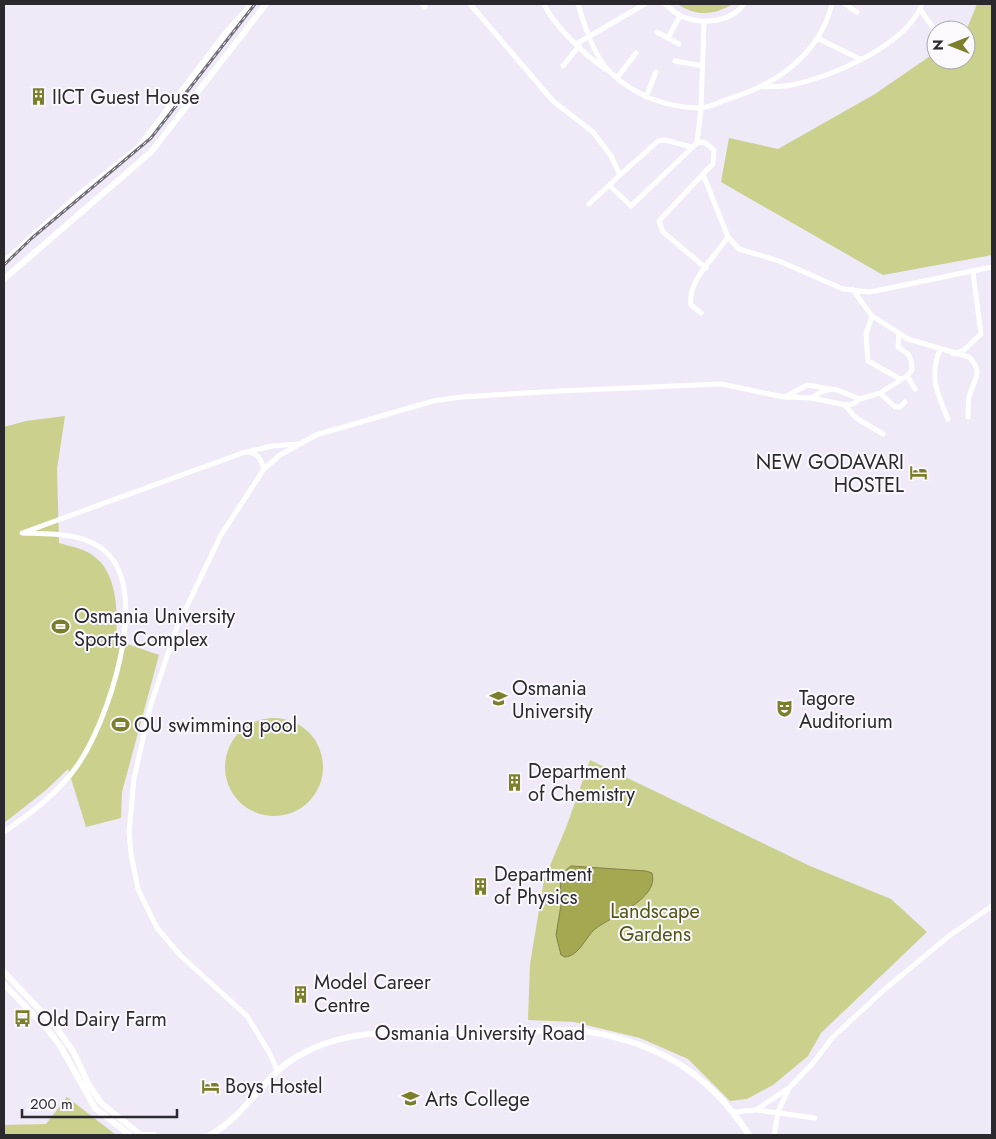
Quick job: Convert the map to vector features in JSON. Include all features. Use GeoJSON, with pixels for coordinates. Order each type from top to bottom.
{"type":"FeatureCollection","features":[{"type":"Feature","properties":{"kind":"main road"},"geometry":{"type":"LineString","coordinates":[[10,273],[4,263],[76,197],[138,147],[225,34],[252,4]]}},
{"type":"Feature","properties":{"kind":"main road"},"geometry":{"type":"LineString","coordinates":[[4,280],[151,152],[266,4]]}},
{"type":"Feature","properties":{"kind":"main road"},"geometry":{"type":"LineString","coordinates":[[147,136],[157,144]]}},
{"type":"Feature","properties":{"kind":"main road"},"geometry":{"type":"LineString","coordinates":[[4,972],[56,1026],[68,1043],[89,1085],[101,1103],[141,1135],[154,1135]]}},
{"type":"Feature","properties":{"kind":"main road"},"geometry":{"type":"LineString","coordinates":[[4,984],[57,1042],[95,1108],[130,1135]]}},
{"type":"Feature","properties":{"kind":"main road","name":"Osmania University Road"},"geometry":{"type":"LineString","coordinates":[[210,1135],[237,1117],[277,1070],[300,1054],[355,1034],[577,1030],[601,1033],[643,1045],[663,1054],[702,1079],[734,1112],[749,1135]]}},
{"type":"Feature","properties":{"kind":"street"},"geometry":{"type":"LineString","coordinates":[[470,4],[553,101],[593,132],[611,156],[620,175]]}},
{"type":"Feature","properties":{"kind":"street"},"geometry":{"type":"LineString","coordinates":[[544,4],[548,12],[577,45],[629,88],[658,102],[701,108],[749,93],[783,76],[811,48],[829,17],[832,4]]}},
{"type":"Feature","properties":{"kind":"street"},"geometry":{"type":"LineString","coordinates":[[578,4],[588,36],[608,71]]}},
{"type":"Feature","properties":{"kind":"street"},"geometry":{"type":"LineString","coordinates":[[563,66],[577,45],[588,36],[635,6],[645,4]]}},
{"type":"Feature","properties":{"kind":"street"},"geometry":{"type":"LineString","coordinates":[[665,4],[680,16],[704,23],[728,17],[744,4]]}},
{"type":"Feature","properties":{"kind":"street"},"geometry":{"type":"LineString","coordinates":[[845,4],[857,12]]}},
{"type":"Feature","properties":{"kind":"street"},"geometry":{"type":"LineString","coordinates":[[761,87],[790,86],[821,78],[860,59],[900,34],[918,15],[921,7]]}},
{"type":"Feature","properties":{"kind":"street"},"geometry":{"type":"LineString","coordinates":[[921,7],[929,20]]}},
{"type":"Feature","properties":{"kind":"street"},"geometry":{"type":"LineString","coordinates":[[668,38],[680,16]]}},
{"type":"Feature","properties":{"kind":"street"},"geometry":{"type":"LineString","coordinates":[[610,186],[631,206],[697,142],[701,108],[704,23]]}},
{"type":"Feature","properties":{"kind":"street"},"geometry":{"type":"LineString","coordinates":[[656,32],[679,44]]}},
{"type":"Feature","properties":{"kind":"street"},"geometry":{"type":"LineString","coordinates":[[817,38],[860,59]]}},
{"type":"Feature","properties":{"kind":"street"},"geometry":{"type":"LineString","coordinates":[[617,78],[636,53]]}},
{"type":"Feature","properties":{"kind":"street"},"geometry":{"type":"LineString","coordinates":[[675,61],[702,66]]}},
{"type":"Feature","properties":{"kind":"street"},"geometry":{"type":"LineString","coordinates":[[646,97],[656,72]]}},
{"type":"Feature","properties":{"kind":"street"},"geometry":{"type":"LineString","coordinates":[[589,204],[658,141],[665,140],[690,147]]}},
{"type":"Feature","properties":{"kind":"street"},"geometry":{"type":"LineString","coordinates":[[697,142],[710,146],[714,150],[716,156],[713,164],[659,222],[664,232],[706,268]]}},
{"type":"Feature","properties":{"kind":"street"},"geometry":{"type":"LineString","coordinates":[[703,174],[728,237],[738,248],[779,262],[843,290],[870,292],[992,267]]}},
{"type":"Feature","properties":{"kind":"street"},"geometry":{"type":"LineString","coordinates":[[701,313],[691,305],[690,294],[693,284],[728,237]]}},
{"type":"Feature","properties":{"kind":"street"},"geometry":{"type":"LineString","coordinates":[[953,354],[964,350],[981,334],[973,272]]}},
{"type":"Feature","properties":{"kind":"street"},"geometry":{"type":"LineString","coordinates":[[853,290],[872,316],[908,339],[953,354],[969,357],[977,369],[977,380],[970,396],[968,417]]}},
{"type":"Feature","properties":{"kind":"street"},"geometry":{"type":"LineString","coordinates":[[872,316],[866,334],[868,361],[900,379]]}},
{"type":"Feature","properties":{"kind":"street"},"geometry":{"type":"LineString","coordinates":[[277,1070],[269,1052],[247,1016],[181,956],[158,929],[138,889],[130,854],[129,832],[134,778],[151,704],[177,627],[221,535],[264,469],[299,444],[316,435],[348,424],[433,401],[461,396],[720,384],[784,397],[812,398],[853,404],[860,399],[880,393],[907,376],[912,370],[908,354],[898,347],[899,333]]}},
{"type":"Feature","properties":{"kind":"street"},"geometry":{"type":"LineString","coordinates":[[940,349],[934,364],[934,373],[936,390],[948,419]]}},
{"type":"Feature","properties":{"kind":"street"},"geometry":{"type":"LineString","coordinates":[[907,376],[914,389]]}},
{"type":"Feature","properties":{"kind":"street"},"geometry":{"type":"LineString","coordinates":[[784,397],[807,385],[843,392],[860,399]]}},
{"type":"Feature","properties":{"kind":"street"},"geometry":{"type":"LineString","coordinates":[[812,398],[819,393],[831,389]]}},
{"type":"Feature","properties":{"kind":"street"},"geometry":{"type":"LineString","coordinates":[[843,392],[843,404],[856,418],[882,434]]}},
{"type":"Feature","properties":{"kind":"street"},"geometry":{"type":"LineString","coordinates":[[880,393],[895,407],[900,407],[905,402]]}},
{"type":"Feature","properties":{"kind":"street"},"geometry":{"type":"LineString","coordinates":[[4,832],[30,813],[61,785],[77,766],[89,747],[121,658],[126,626],[122,588],[115,566],[105,551],[75,538],[22,533],[251,452],[272,446],[299,444]]}},
{"type":"Feature","properties":{"kind":"street"},"geometry":{"type":"LineString","coordinates":[[251,452],[262,461],[264,469]]}},
{"type":"Feature","properties":{"kind":"street"},"geometry":{"type":"LineString","coordinates":[[756,1110],[789,1088],[813,1063],[833,1037],[885,989],[957,929],[992,906]]}},
{"type":"Feature","properties":{"kind":"street"},"geometry":{"type":"LineString","coordinates":[[774,1135],[778,1112],[789,1088]]}},
{"type":"Feature","properties":{"kind":"street"},"geometry":{"type":"LineString","coordinates":[[734,1112],[756,1110],[815,1118]]}},
{"type":"Feature","properties":{"kind":"green space"},"geometry":{"type":"Polygon","coordinates":[[[678,4],[733,4],[712,12],[698,13],[678,4]]]}},
{"type":"Feature","properties":{"kind":"green space"},"geometry":{"type":"Polygon","coordinates":[[[977,4],[992,4],[992,255],[883,275],[721,182],[729,138],[778,149],[875,94],[926,59],[926,70],[976,70],[976,20],[970,20],[977,4]]]}},
{"type":"Feature","properties":{"kind":"green space","name":"Osmania University Sports Complex"},"geometry":{"type":"Polygon","coordinates":[[[65,416],[57,469],[59,543],[79,548],[89,553],[99,560],[106,569],[111,580],[116,604],[116,640],[159,655],[122,792],[121,818],[86,827],[68,769],[46,790],[4,823],[4,427],[26,421],[65,416]]]}},
{"type":"Feature","properties":{"kind":"green space"},"geometry":{"type":"Polygon","coordinates":[[[274,718],[293,722],[308,733],[319,748],[323,767],[319,786],[308,801],[293,812],[274,816],[255,812],[240,801],[229,786],[225,767],[229,748],[240,733],[255,722],[274,718]]]}},
{"type":"Feature","properties":{"kind":"green space","name":"Landscape Gardens"},"geometry":{"type":"Polygon","coordinates":[[[590,760],[810,866],[891,899],[927,932],[821,1033],[808,1056],[773,1085],[747,1099],[730,1101],[688,1059],[640,1038],[574,1022],[528,1020],[530,964],[544,880],[567,825],[590,760]]]}},
{"type":"Feature","properties":{"kind":"green space"},"geometry":{"type":"Polygon","coordinates":[[[67,1097],[116,1135],[4,1135],[4,1125],[46,1124],[67,1097]]]}},
{"type":"Feature","properties":{"kind":"shaded area"},"geometry":{"type":"Polygon","coordinates":[[[571,866],[646,871],[652,873],[652,882],[649,891],[641,899],[595,929],[578,950],[565,957],[561,955],[556,935],[561,905],[560,875],[571,866]]]}},
{"type":"Feature","properties":{"kind":"railway"},"geometry":{"type":"LineString","coordinates":[[4,265],[32,238],[151,138],[255,4]]}},
{"type":"Feature","properties":{"kind":"place","name":"IICT Guest House"},"geometry":{"type":"Point","coordinates":[38,97]}},
{"type":"Feature","properties":{"kind":"place","name":"NEW GODAVARI HOSTEL"},"geometry":{"type":"Point","coordinates":[918,473]}},
{"type":"Feature","properties":{"kind":"place","name":"Osmania University Sports Complex"},"geometry":{"type":"Point","coordinates":[60,627]}},
{"type":"Feature","properties":{"kind":"place","name":"Osmania University"},"geometry":{"type":"Point","coordinates":[498,699]}},
{"type":"Feature","properties":{"kind":"place","name":"Tagore Auditorium"},"geometry":{"type":"Point","coordinates":[785,709]}},
{"type":"Feature","properties":{"kind":"place","name":"OU swimming pool"},"geometry":{"type":"Point","coordinates":[120,725]}},
{"type":"Feature","properties":{"kind":"place","name":"Department of Chemistry"},"geometry":{"type":"Point","coordinates":[514,783]}},
{"type":"Feature","properties":{"kind":"place","name":"Department of Physics"},"geometry":{"type":"Point","coordinates":[480,886]}},
{"type":"Feature","properties":{"kind":"place","name":"Model Career Centre"},"geometry":{"type":"Point","coordinates":[300,994]}},
{"type":"Feature","properties":{"kind":"place","name":"Old Dairy Farm"},"geometry":{"type":"Point","coordinates":[23,1019]}},
{"type":"Feature","properties":{"kind":"place","name":"Boys Hostel"},"geometry":{"type":"Point","coordinates":[211,1086]}},
{"type":"Feature","properties":{"kind":"place","name":"Arts College"},"geometry":{"type":"Point","coordinates":[411,1099]}}]}
